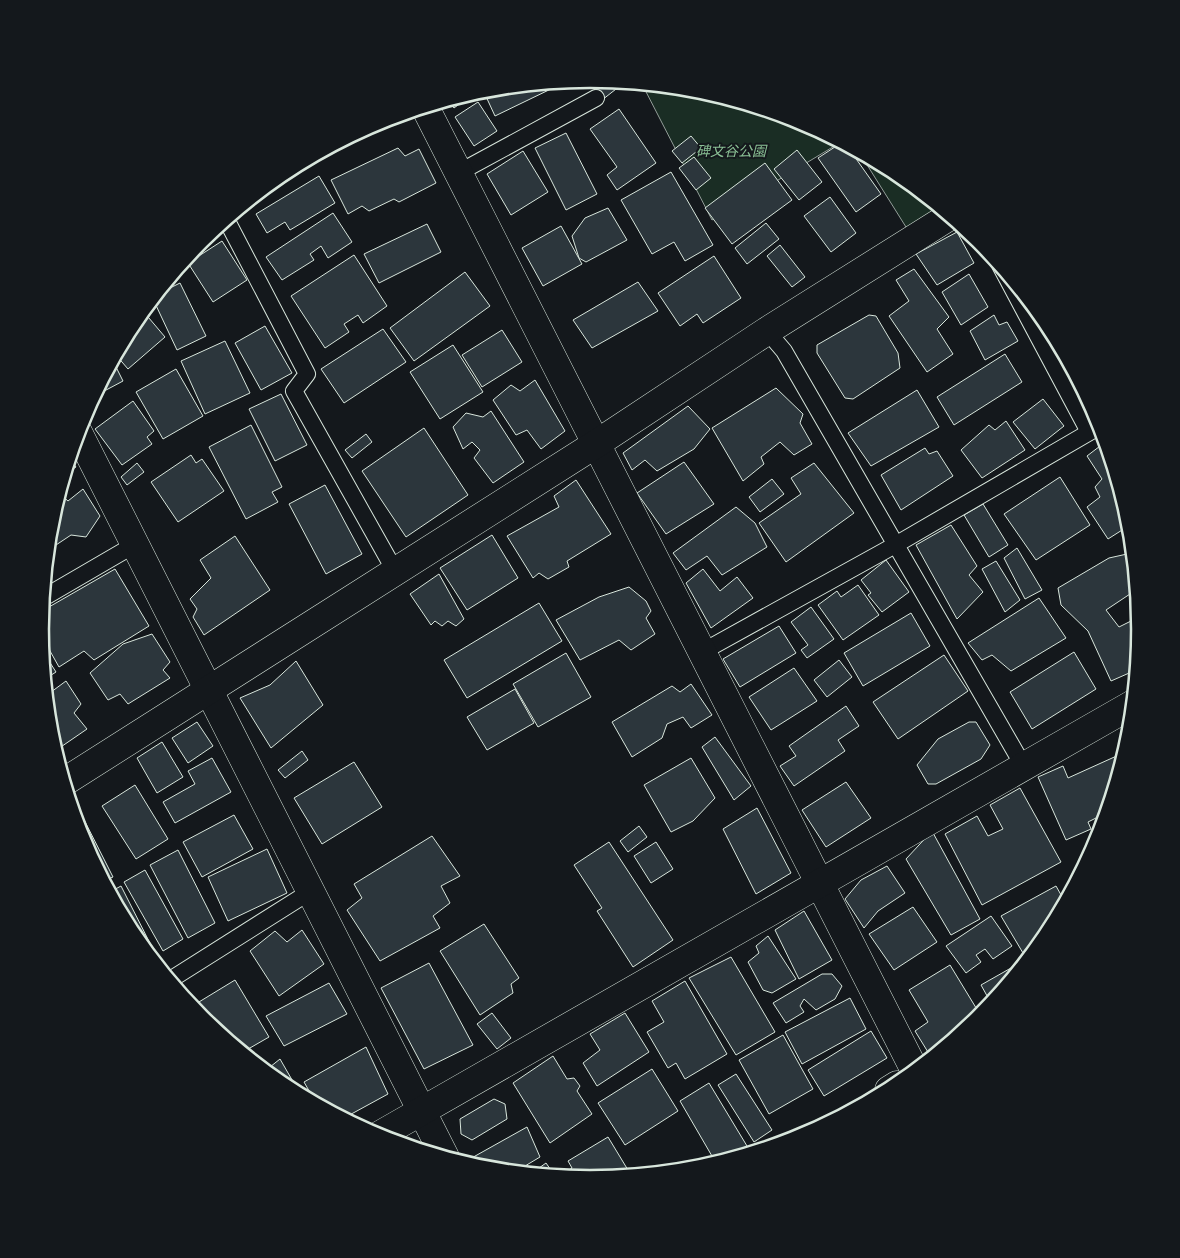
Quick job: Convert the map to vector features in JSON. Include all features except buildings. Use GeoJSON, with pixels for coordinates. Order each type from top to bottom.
{"type":"FeatureCollection","features":[{"type":"Feature","properties":{"kind":"street"},"geometry":{"type":"LineString","coordinates":[[428,112],[460,172],[911,1064]]}},
{"type":"Feature","properties":{"kind":"street"},"geometry":{"type":"LineString","coordinates":[[70,778],[596,444],[767,331],[944,220]]}},
{"type":"Feature","properties":{"kind":"street"},"geometry":{"type":"LineString","coordinates":[[82,441],[441,1149]]}},
{"type":"Feature","properties":{"kind":"street"},"geometry":{"type":"LineString","coordinates":[[387,1131],[1126,708]]}},
{"type":"Feature","properties":{"kind":"lane"},"geometry":{"type":"LineString","coordinates":[[460,172],[596,98]]}},
{"type":"Feature","properties":{"kind":"lane"},"geometry":{"type":"LineString","coordinates":[[229,225],[307,374],[294,392],[395,571]]}},
{"type":"Feature","properties":{"kind":"lane"},"geometry":{"type":"LineString","coordinates":[[1025,307],[1086,413]]}},
{"type":"Feature","properties":{"kind":"lane"},"geometry":{"type":"LineString","coordinates":[[767,331],[784,351],[1024,767]]}},
{"type":"Feature","properties":{"kind":"lane"},"geometry":{"type":"LineString","coordinates":[[702,652],[897,544],[1093,430]]}},
{"type":"Feature","properties":{"kind":"lane"},"geometry":{"type":"LineString","coordinates":[[50,594],[134,545]]}},
{"type":"Feature","properties":{"kind":"lane"},"geometry":{"type":"LineString","coordinates":[[176,977],[311,891]]}},
{"type":"Feature","properties":{"kind":"green space","name":"碑文谷公園"},"geometry":{"type":"Polygon","coordinates":[[[645,91],[696,98],[764,116],[834,146],[712,220],[645,91]]]}},
{"type":"Feature","properties":{"kind":"green space"},"geometry":{"type":"Polygon","coordinates":[[[866,163],[891,179],[939,216],[911,235],[866,163]]]}}]}
